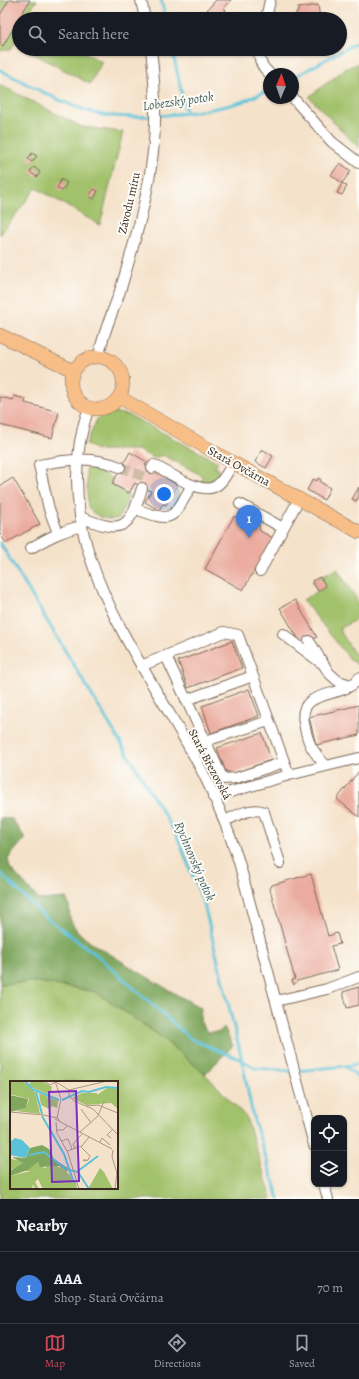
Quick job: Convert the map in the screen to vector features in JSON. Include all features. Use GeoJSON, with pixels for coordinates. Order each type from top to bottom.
{"type":"FeatureCollection","features":[{"type":"Feature","properties":{"kind":"main road"},"geometry":{"type":"LineString","coordinates":[[0,334],[74,371]]}},
{"type":"Feature","properties":{"kind":"main road"},"geometry":{"type":"LineString","coordinates":[[99,357],[112,362],[121,373],[123,383],[119,397],[107,407],[100,409],[89,408],[80,402],[73,393],[72,382],[74,371],[86,360],[99,357]]}},
{"type":"Feature","properties":{"kind":"main road","name":"Stará Ovčárna"},"geometry":{"type":"LineString","coordinates":[[119,397],[233,463],[359,532]]}},
{"type":"Feature","properties":{"kind":"street"},"geometry":{"type":"LineString","coordinates":[[140,0],[143,12]]}},
{"type":"Feature","properties":{"kind":"street"},"geometry":{"type":"LineString","coordinates":[[267,12],[270,0]]}},
{"type":"Feature","properties":{"kind":"street","name":"Závodu míru"},"geometry":{"type":"LineString","coordinates":[[99,357],[103,338],[121,289],[144,202],[153,152],[155,106],[152,56]]}},
{"type":"Feature","properties":{"kind":"street"},"geometry":{"type":"LineString","coordinates":[[260,56],[263,68]]}},
{"type":"Feature","properties":{"kind":"street"},"geometry":{"type":"LineString","coordinates":[[298,104],[332,142],[359,163]]}},
{"type":"Feature","properties":{"kind":"street","name":"Stará Březovská"},"geometry":{"type":"LineString","coordinates":[[89,408],[80,435],[77,459],[77,490],[81,522],[88,554],[111,609],[141,666],[204,775],[225,820],[239,862],[311,1134]]}},
{"type":"Feature","properties":{"kind":"street"},"geometry":{"type":"LineString","coordinates":[[58,533],[49,508],[39,465],[77,459],[98,460],[120,467]]}},
{"type":"Feature","properties":{"kind":"street"},"geometry":{"type":"LineString","coordinates":[[152,468],[154,465],[192,485],[204,488],[214,487],[222,480],[233,463]]}},
{"type":"Feature","properties":{"kind":"street"},"geometry":{"type":"LineString","coordinates":[[136,509],[159,518],[168,518],[175,513],[192,485]]}},
{"type":"Feature","properties":{"kind":"street"},"geometry":{"type":"LineString","coordinates":[[31,548],[81,522],[105,527],[116,527],[128,521],[136,509],[142,488]]}},
{"type":"Feature","properties":{"kind":"street"},"geometry":{"type":"LineString","coordinates":[[260,571],[299,499]]}},
{"type":"Feature","properties":{"kind":"street"},"geometry":{"type":"LineString","coordinates":[[240,504],[283,528]]}},
{"type":"Feature","properties":{"kind":"street"},"geometry":{"type":"LineString","coordinates":[[141,666],[224,632],[235,633],[241,639],[289,775]]}},
{"type":"Feature","properties":{"kind":"street"},"geometry":{"type":"LineString","coordinates":[[283,634],[325,666]]}},
{"type":"Feature","properties":{"kind":"street"},"geometry":{"type":"LineString","coordinates":[[309,641],[325,666],[338,681],[355,681]]}},
{"type":"Feature","properties":{"kind":"street"},"geometry":{"type":"LineString","coordinates":[[166,656],[224,779],[236,778],[284,762]]}},
{"type":"Feature","properties":{"kind":"street"},"geometry":{"type":"LineString","coordinates":[[186,700],[253,676]]}},
{"type":"Feature","properties":{"kind":"street"},"geometry":{"type":"LineString","coordinates":[[326,766],[308,743],[302,713],[309,701],[355,681]]}},
{"type":"Feature","properties":{"kind":"street"},"geometry":{"type":"LineString","coordinates":[[205,741],[269,721]]}},
{"type":"Feature","properties":{"kind":"street"},"geometry":{"type":"LineString","coordinates":[[213,797],[289,775],[359,758]]}},
{"type":"Feature","properties":{"kind":"street"},"geometry":{"type":"LineString","coordinates":[[225,820],[254,810],[264,812],[280,863]]}},
{"type":"Feature","properties":{"kind":"street"},"geometry":{"type":"LineString","coordinates":[[276,1001],[328,989],[359,977]]}},
{"type":"Feature","properties":{"kind":"street"},"geometry":{"type":"LineString","coordinates":[[325,1187],[328,1199]]}},
{"type":"Feature","properties":{"kind":"green space"},"geometry":{"type":"Polygon","coordinates":[[[0,0],[37,0],[29,12],[12,12],[12,47],[11,49],[0,51],[0,0]]]}},
{"type":"Feature","properties":{"kind":"green space"},"geometry":{"type":"Polygon","coordinates":[[[38,56],[90,56],[102,62],[90,84],[38,56]]]}},
{"type":"Feature","properties":{"kind":"green space"},"geometry":{"type":"Polygon","coordinates":[[[359,63],[359,148],[309,97],[345,69],[359,63]]]}},
{"type":"Feature","properties":{"kind":"green space"},"geometry":{"type":"Polygon","coordinates":[[[0,85],[82,127],[123,132],[100,225],[36,188],[0,235],[0,85]]]}},
{"type":"Feature","properties":{"kind":"green space"},"geometry":{"type":"Polygon","coordinates":[[[110,412],[129,415],[218,462],[214,468],[218,468],[219,475],[210,483],[200,483],[203,476],[163,455],[154,458],[138,450],[96,450],[86,444],[97,419],[110,412]]]}},
{"type":"Feature","properties":{"kind":"green space"},"geometry":{"type":"Polygon","coordinates":[[[93,468],[113,479],[111,484],[129,496],[119,518],[106,519],[94,513],[88,507],[86,469],[93,468]]]}},
{"type":"Feature","properties":{"kind":"green space"},"geometry":{"type":"Polygon","coordinates":[[[337,569],[359,603],[359,618],[339,629],[353,652],[359,657],[359,666],[349,658],[303,600],[318,591],[312,581],[337,569]]]}},
{"type":"Feature","properties":{"kind":"green space"},"geometry":{"type":"Polygon","coordinates":[[[0,818],[12,819],[25,838],[8,859],[10,868],[39,900],[66,898],[69,905],[71,921],[79,933],[95,945],[201,1008],[200,1021],[207,1032],[219,1032],[224,1027],[233,1046],[205,1074],[157,1034],[96,992],[38,982],[0,984],[0,818]]]}},
{"type":"Feature","properties":{"kind":"green space"},"geometry":{"type":"Polygon","coordinates":[[[38,982],[96,992],[157,1034],[205,1074],[246,1117],[272,1199],[0,1199],[0,984],[38,982]]]}},
{"type":"Feature","properties":{"kind":"building"},"geometry":{"type":"Polygon","coordinates":[[[9,0],[30,0],[23,12],[12,12],[12,31],[3,46],[0,44],[0,15],[9,0]]]}},
{"type":"Feature","properties":{"kind":"building"},"geometry":{"type":"Polygon","coordinates":[[[216,0],[231,0],[224,8],[226,10],[224,12],[209,12],[207,10],[216,0]]]}},
{"type":"Feature","properties":{"kind":"building"},"geometry":{"type":"Polygon","coordinates":[[[318,5],[319,12],[298,12],[298,8],[318,5]]]}},
{"type":"Feature","properties":{"kind":"building"},"geometry":{"type":"Polygon","coordinates":[[[32,153],[37,156],[32,162],[28,159],[32,153]]]}},
{"type":"Feature","properties":{"kind":"building"},"geometry":{"type":"Polygon","coordinates":[[[340,163],[351,171],[342,183],[331,175],[340,163]]]}},
{"type":"Feature","properties":{"kind":"building"},"geometry":{"type":"Polygon","coordinates":[[[34,167],[40,172],[37,177],[30,172],[34,167]]]}},
{"type":"Feature","properties":{"kind":"building"},"geometry":{"type":"Polygon","coordinates":[[[61,179],[67,183],[62,191],[57,188],[61,179]]]}},
{"type":"Feature","properties":{"kind":"building"},"geometry":{"type":"Polygon","coordinates":[[[342,183],[347,186],[342,195],[337,193],[342,183]]]}},
{"type":"Feature","properties":{"kind":"building"},"geometry":{"type":"Polygon","coordinates":[[[94,189],[98,191],[94,199],[89,196],[94,189]]]}},
{"type":"Feature","properties":{"kind":"building"},"geometry":{"type":"Polygon","coordinates":[[[14,396],[26,399],[25,403],[59,412],[52,438],[0,425],[0,397],[13,400],[14,396]]]}},
{"type":"Feature","properties":{"kind":"building"},"geometry":{"type":"Polygon","coordinates":[[[262,449],[273,456],[266,468],[255,462],[262,449]]]}},
{"type":"Feature","properties":{"kind":"building"},"geometry":{"type":"Polygon","coordinates":[[[130,452],[147,462],[145,465],[177,485],[166,505],[163,504],[159,510],[145,502],[151,491],[135,483],[129,493],[112,484],[130,452]]]}},
{"type":"Feature","properties":{"kind":"building"},"geometry":{"type":"Polygon","coordinates":[[[13,478],[40,524],[6,543],[0,534],[0,486],[13,478]]]}},
{"type":"Feature","properties":{"kind":"building"},"geometry":{"type":"Polygon","coordinates":[[[318,478],[321,480],[320,482],[330,488],[324,500],[307,490],[313,479],[317,481],[318,478]]]}},
{"type":"Feature","properties":{"kind":"building"},"geometry":{"type":"Polygon","coordinates":[[[359,487],[359,497],[356,501],[352,499],[359,487]]]}},
{"type":"Feature","properties":{"kind":"building"},"geometry":{"type":"Polygon","coordinates":[[[234,516],[247,523],[258,520],[260,531],[273,538],[243,590],[205,569],[234,516]]]}},
{"type":"Feature","properties":{"kind":"building"},"geometry":{"type":"Polygon","coordinates":[[[320,577],[326,586],[318,591],[312,581],[320,577]]]}},
{"type":"Feature","properties":{"kind":"building"},"geometry":{"type":"Polygon","coordinates":[[[295,600],[317,637],[302,645],[280,608],[295,600]]]}},
{"type":"Feature","properties":{"kind":"building"},"geometry":{"type":"Polygon","coordinates":[[[232,641],[242,668],[188,688],[178,661],[232,641]]]}},
{"type":"Feature","properties":{"kind":"building"},"geometry":{"type":"Polygon","coordinates":[[[249,689],[259,716],[211,733],[202,706],[249,689]]]}},
{"type":"Feature","properties":{"kind":"building"},"geometry":{"type":"Polygon","coordinates":[[[359,705],[359,735],[316,745],[309,717],[359,705]]]}},
{"type":"Feature","properties":{"kind":"building"},"geometry":{"type":"Polygon","coordinates":[[[262,733],[271,760],[232,774],[225,770],[217,748],[262,733]]]}},
{"type":"Feature","properties":{"kind":"building"},"geometry":{"type":"Polygon","coordinates":[[[359,771],[359,817],[337,799],[359,771]]]}},
{"type":"Feature","properties":{"kind":"building"},"geometry":{"type":"Polygon","coordinates":[[[311,874],[328,936],[337,933],[340,944],[331,946],[338,970],[297,981],[294,985],[292,980],[295,979],[270,889],[272,885],[311,874]]]}},
{"type":"Feature","properties":{"kind":"building"},"geometry":{"type":"Polygon","coordinates":[[[359,987],[359,1005],[347,1008],[343,992],[359,987]]]}},
{"type":"Feature","properties":{"kind":"waterway"},"geometry":{"type":"LineString","coordinates":[[161,0],[164,12]]}},
{"type":"Feature","properties":{"kind":"waterway","name":"Lobezský potok"},"geometry":{"type":"LineString","coordinates":[[347,48],[359,41]]}},
{"type":"Feature","properties":{"kind":"waterway"},"geometry":{"type":"LineString","coordinates":[[174,56],[186,112]]}},
{"type":"Feature","properties":{"kind":"waterway","name":"Lobezský potok"},"geometry":{"type":"LineString","coordinates":[[299,75],[332,56]]}},
{"type":"Feature","properties":{"kind":"waterway","name":"Lobezský potok"},"geometry":{"type":"LineString","coordinates":[[0,70],[46,94],[82,109],[109,116],[126,117],[166,115],[206,110],[242,102],[263,93]]}},
{"type":"Feature","properties":{"kind":"waterway","name":"Rychnovský potok"},"geometry":{"type":"LineString","coordinates":[[0,543],[177,836],[204,904],[242,1060],[253,1117],[279,1199]]}},
{"type":"Feature","properties":{"kind":"waterway"},"geometry":{"type":"LineString","coordinates":[[0,873],[43,915],[98,956],[191,1039],[242,1060],[255,1068],[292,1071]]}},
{"type":"Feature","properties":{"kind":"waterway"},"geometry":{"type":"LineString","coordinates":[[345,1066],[359,1064]]}},
{"type":"Feature","properties":{"kind":"waterway"},"geometry":{"type":"LineString","coordinates":[[297,1071],[345,1066],[359,1078]]}},
{"type":"Feature","properties":{"kind":"tunnel"},"geometry":{"type":"LineString","coordinates":[[120,467],[145,477]]}},
{"type":"Feature","properties":{"kind":"place","name":"AAA"},"geometry":{"type":"Point","coordinates":[249,538]}}]}
